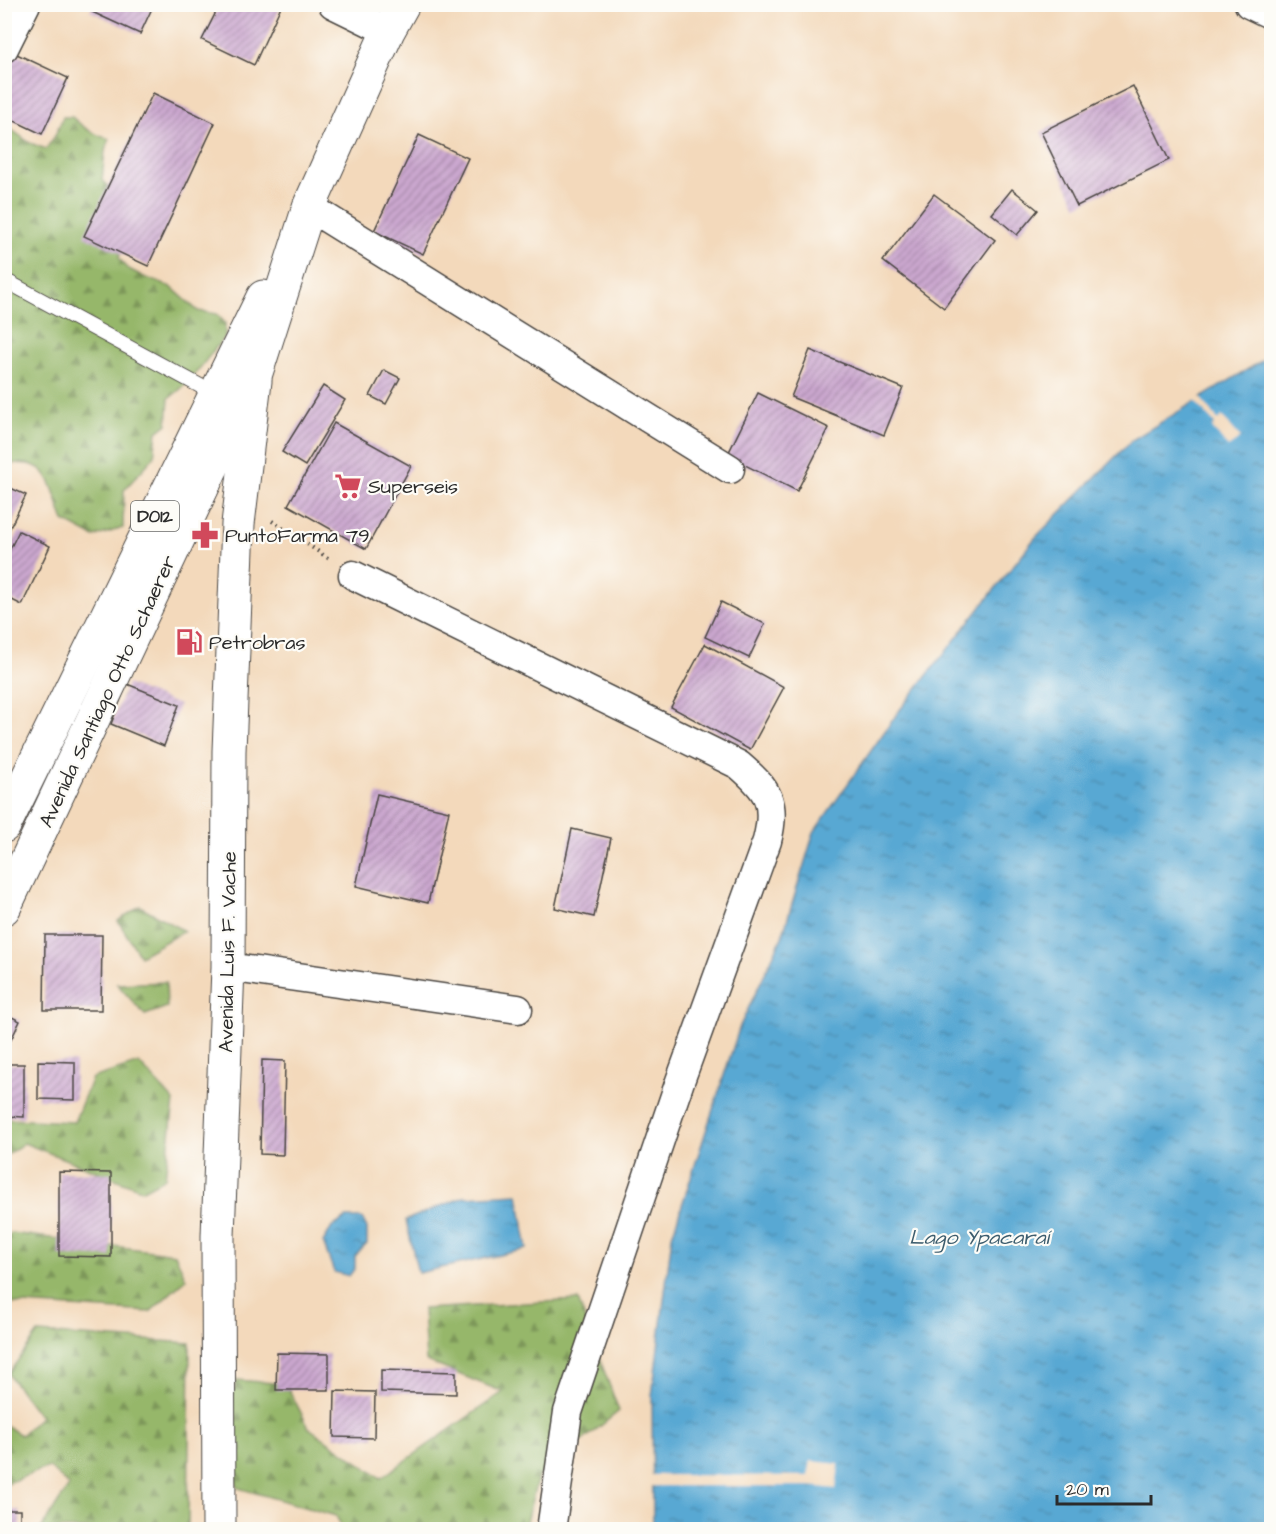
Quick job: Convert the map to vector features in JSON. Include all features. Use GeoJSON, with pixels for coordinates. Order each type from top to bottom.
{"type":"FeatureCollection","features":[{"type":"Feature","properties":{"kind":"main road","name":"D012"},"geometry":{"type":"LineString","coordinates":[[255,376],[309,207],[395,18]]}},
{"type":"Feature","properties":{"kind":"main road","name":"Avenida Santiago Otto Schaerer"},"geometry":{"type":"LineString","coordinates":[[4,825],[214,394],[309,207]]}},
{"type":"Feature","properties":{"kind":"main road","name":"Avenida Santiago Otto Schaerer"},"geometry":{"type":"LineString","coordinates":[[4,908],[255,376]]}},
{"type":"Feature","properties":{"kind":"main road","name":"Avenida Luis F. Vache"},"geometry":{"type":"LineString","coordinates":[[219,1530],[218,1236],[228,968],[230,751],[238,524],[255,376]]}},
{"type":"Feature","properties":{"kind":"street"},"geometry":{"type":"LineString","coordinates":[[4,48],[26,4]]}},
{"type":"Feature","properties":{"kind":"street"},"geometry":{"type":"LineString","coordinates":[[333,4],[395,18]]}},
{"type":"Feature","properties":{"kind":"street"},"geometry":{"type":"LineString","coordinates":[[1249,4],[1272,15]]}},
{"type":"Feature","properties":{"kind":"street"},"geometry":{"type":"LineString","coordinates":[[309,207],[730,469]]}},
{"type":"Feature","properties":{"kind":"street"},"geometry":{"type":"LineString","coordinates":[[353,575],[739,765],[758,782],[770,802],[772,823],[767,841],[680,1081],[568,1412],[551,1530]]}},
{"type":"Feature","properties":{"kind":"street"},"geometry":{"type":"LineString","coordinates":[[228,968],[518,1009]]}},
{"type":"Feature","properties":{"kind":"lane"},"geometry":{"type":"LineString","coordinates":[[8,282],[214,394]]}},
{"type":"Feature","properties":{"kind":"path"},"geometry":{"type":"LineString","coordinates":[[241,500],[353,575]]}},
{"type":"Feature","properties":{"kind":"green space"},"geometry":{"type":"Polygon","coordinates":[[[63,117],[72,117],[89,131],[109,139],[105,151],[102,180],[116,194],[123,245],[119,258],[127,268],[171,287],[198,311],[217,314],[225,323],[225,337],[192,377],[169,398],[167,424],[157,432],[154,457],[124,490],[123,528],[94,537],[64,521],[52,486],[43,472],[28,464],[5,465],[5,125],[30,143],[46,149],[55,136],[63,117]]]}},
{"type":"Feature","properties":{"kind":"green space"},"geometry":{"type":"Polygon","coordinates":[[[140,906],[184,931],[140,956],[118,921],[140,906]]]}},
{"type":"Feature","properties":{"kind":"green space"},"geometry":{"type":"Polygon","coordinates":[[[166,982],[167,1007],[145,1015],[117,984],[166,982]]]}},
{"type":"Feature","properties":{"kind":"green space"},"geometry":{"type":"Polygon","coordinates":[[[139,1063],[174,1101],[165,1178],[143,1190],[24,1143],[5,1156],[5,1119],[74,1122],[92,1078],[139,1063]]]}},
{"type":"Feature","properties":{"kind":"green space"},"geometry":{"type":"Polygon","coordinates":[[[11,1233],[175,1254],[186,1279],[150,1312],[7,1303],[4,1295],[4,1240],[11,1233]]]}},
{"type":"Feature","properties":{"kind":"green space"},"geometry":{"type":"Polygon","coordinates":[[[578,1300],[619,1411],[538,1477],[524,1529],[343,1529],[336,1516],[238,1488],[221,1434],[237,1380],[286,1384],[309,1428],[381,1478],[503,1392],[426,1361],[423,1309],[578,1300]]]}},
{"type":"Feature","properties":{"kind":"green space"},"geometry":{"type":"Polygon","coordinates":[[[38,1333],[190,1343],[188,1529],[41,1529],[69,1486],[49,1467],[5,1484],[5,1425],[21,1435],[40,1417],[8,1374],[38,1333]]]}},
{"type":"Feature","properties":{"kind":"water","name":"Lago Ypacaraí"},"geometry":{"type":"Polygon","coordinates":[[[1271,355],[1271,1529],[653,1530],[652,1396],[672,1236],[740,1026],[782,937],[814,832],[899,711],[1035,538],[1132,440],[1271,355]]]}},
{"type":"Feature","properties":{"kind":"water"},"geometry":{"type":"Polygon","coordinates":[[[518,1194],[527,1249],[418,1273],[406,1220],[464,1197],[518,1194]]]}},
{"type":"Feature","properties":{"kind":"water"},"geometry":{"type":"Polygon","coordinates":[[[346,1218],[362,1218],[367,1228],[367,1244],[355,1256],[355,1268],[349,1276],[334,1272],[323,1242],[332,1227],[346,1218]]]}},
{"type":"Feature","properties":{"kind":"pier"},"geometry":{"type":"Polygon","coordinates":[[[1199,396],[1218,420],[1222,416],[1241,438],[1228,447],[1212,428],[1215,424],[1193,399],[1199,396]]]}},
{"type":"Feature","properties":{"kind":"pier"},"geometry":{"type":"Polygon","coordinates":[[[811,1461],[839,1464],[836,1489],[810,1486],[650,1486],[650,1475],[808,1476],[811,1461]]]}},
{"type":"Feature","properties":{"kind":"building"},"geometry":{"type":"Polygon","coordinates":[[[93,4],[154,4],[140,34],[90,11],[93,4]]]}},
{"type":"Feature","properties":{"kind":"building"},"geometry":{"type":"Polygon","coordinates":[[[204,4],[282,4],[254,65],[202,40],[217,10],[204,4]]]}},
{"type":"Feature","properties":{"kind":"building"},"geometry":{"type":"Polygon","coordinates":[[[4,48],[68,78],[42,134],[4,116],[4,48]]]}},
{"type":"Feature","properties":{"kind":"building"},"geometry":{"type":"Polygon","coordinates":[[[1133,86],[1169,160],[1077,206],[1041,132],[1133,86]]]}},
{"type":"Feature","properties":{"kind":"building"},"geometry":{"type":"Polygon","coordinates":[[[153,93],[215,123],[148,266],[84,236],[153,93]]]}},
{"type":"Feature","properties":{"kind":"building"},"geometry":{"type":"Polygon","coordinates":[[[419,135],[468,158],[423,254],[374,231],[419,135]]]}},
{"type":"Feature","properties":{"kind":"building"},"geometry":{"type":"Polygon","coordinates":[[[1012,189],[1038,210],[1017,235],[992,214],[1012,189]]]}},
{"type":"Feature","properties":{"kind":"building"},"geometry":{"type":"Polygon","coordinates":[[[934,194],[995,240],[944,308],[883,261],[934,194]]]}},
{"type":"Feature","properties":{"kind":"building"},"geometry":{"type":"Polygon","coordinates":[[[810,350],[903,388],[884,435],[791,397],[810,350]]]}},
{"type":"Feature","properties":{"kind":"building"},"geometry":{"type":"Polygon","coordinates":[[[384,370],[400,378],[386,404],[370,396],[384,370]]]}},
{"type":"Feature","properties":{"kind":"building"},"geometry":{"type":"Polygon","coordinates":[[[323,386],[345,400],[305,466],[282,452],[323,386]]]}},
{"type":"Feature","properties":{"kind":"building"},"geometry":{"type":"Polygon","coordinates":[[[758,393],[829,428],[797,491],[727,456],[758,393]]]}},
{"type":"Feature","properties":{"kind":"building"},"geometry":{"type":"Polygon","coordinates":[[[334,423],[411,466],[366,549],[288,505],[334,423]]]}},
{"type":"Feature","properties":{"kind":"building"},"geometry":{"type":"Polygon","coordinates":[[[4,485],[26,495],[4,540],[4,485]]]}},
{"type":"Feature","properties":{"kind":"building"},"geometry":{"type":"Polygon","coordinates":[[[19,531],[50,546],[22,605],[4,596],[4,561],[19,531]]]}},
{"type":"Feature","properties":{"kind":"building"},"geometry":{"type":"Polygon","coordinates":[[[721,602],[765,624],[749,658],[705,637],[721,602]]]}},
{"type":"Feature","properties":{"kind":"building"},"geometry":{"type":"Polygon","coordinates":[[[705,644],[784,687],[750,750],[671,707],[705,644]]]}},
{"type":"Feature","properties":{"kind":"building"},"geometry":{"type":"Polygon","coordinates":[[[127,684],[179,705],[164,746],[111,724],[127,684]]]}},
{"type":"Feature","properties":{"kind":"building"},"geometry":{"type":"Polygon","coordinates":[[[377,794],[449,811],[428,903],[356,886],[377,794]]]}},
{"type":"Feature","properties":{"kind":"building"},"geometry":{"type":"Polygon","coordinates":[[[572,829],[611,838],[594,917],[555,908],[572,829]]]}},
{"type":"Feature","properties":{"kind":"building"},"geometry":{"type":"Polygon","coordinates":[[[45,935],[102,935],[101,1010],[44,1010],[45,935]]]}},
{"type":"Feature","properties":{"kind":"building"},"geometry":{"type":"Polygon","coordinates":[[[4,1013],[20,1021],[7,1048],[4,1047],[4,1013]]]}},
{"type":"Feature","properties":{"kind":"building"},"geometry":{"type":"Polygon","coordinates":[[[262,1060],[285,1061],[283,1155],[260,1154],[262,1060]]]}},
{"type":"Feature","properties":{"kind":"building"},"geometry":{"type":"Polygon","coordinates":[[[38,1061],[75,1062],[75,1100],[38,1099],[38,1061]]]}},
{"type":"Feature","properties":{"kind":"building"},"geometry":{"type":"Polygon","coordinates":[[[4,1064],[24,1064],[24,1117],[4,1116],[4,1064]]]}},
{"type":"Feature","properties":{"kind":"building"},"geometry":{"type":"Polygon","coordinates":[[[59,1172],[111,1173],[111,1257],[59,1256],[59,1172]]]}},
{"type":"Feature","properties":{"kind":"building"},"geometry":{"type":"Polygon","coordinates":[[[277,1353],[329,1354],[329,1390],[276,1390],[277,1353]]]}},
{"type":"Feature","properties":{"kind":"building"},"geometry":{"type":"Polygon","coordinates":[[[381,1370],[456,1372],[456,1394],[381,1392],[381,1370]]]}},
{"type":"Feature","properties":{"kind":"building"},"geometry":{"type":"Polygon","coordinates":[[[335,1391],[375,1392],[374,1438],[334,1437],[335,1391]]]}},
{"type":"Feature","properties":{"kind":"building"},"geometry":{"type":"Polygon","coordinates":[[[4,1510],[20,1510],[20,1530],[4,1530],[4,1510]]]}},
{"type":"Feature","properties":{"kind":"place","name":"Superseis"},"geometry":{"type":"Point","coordinates":[348,486]}},
{"type":"Feature","properties":{"kind":"place","name":"PuntoFarma 79"},"geometry":{"type":"Point","coordinates":[205,535]}},
{"type":"Feature","properties":{"kind":"place","name":"Petrobras"},"geometry":{"type":"Point","coordinates":[189,642]}}]}
